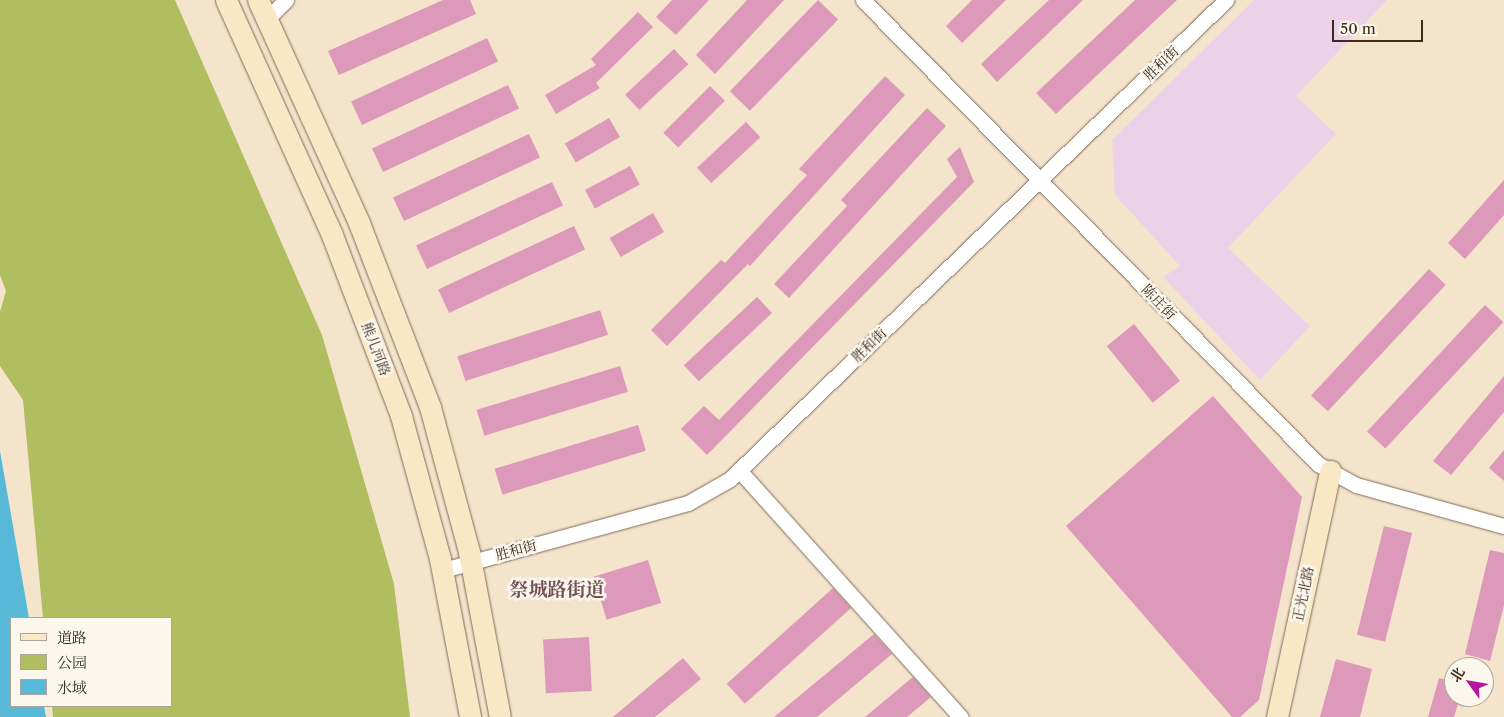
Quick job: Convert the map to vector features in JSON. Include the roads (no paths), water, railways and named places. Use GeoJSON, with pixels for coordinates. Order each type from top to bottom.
{"type":"FeatureCollection","features":[{"type":"Feature","properties":{"kind":"street","name":"熊儿河路"},"geometry":{"type":"LineString","coordinates":[[226,0],[332,235],[401,416],[443,570],[470,717]]}},
{"type":"Feature","properties":{"kind":"street"},"geometry":{"type":"LineString","coordinates":[[286,0],[263,9],[359,223],[430,407],[472,562],[500,717]]}},
{"type":"Feature","properties":{"kind":"street","name":"陈庄街"},"geometry":{"type":"LineString","coordinates":[[863,0],[1311,457],[1330,471],[1380,493],[1504,526]]}},
{"type":"Feature","properties":{"kind":"street","name":"胜和街"},"geometry":{"type":"LineString","coordinates":[[443,570],[688,503],[712,491],[739,470],[1226,0]]}},
{"type":"Feature","properties":{"kind":"street"},"geometry":{"type":"LineString","coordinates":[[739,470],[961,717]]}},
{"type":"Feature","properties":{"kind":"street","name":"正光北路"},"geometry":{"type":"LineString","coordinates":[[1276,717],[1330,471]]}},
{"type":"Feature","properties":{"kind":"water"},"geometry":{"type":"Polygon","coordinates":[[[0,451],[29,617],[10,617],[10,707],[44,707],[46,717],[0,717],[0,451]]]}},
{"type":"Feature","properties":{"kind":"district","name":"祭城路街道"},"geometry":{"type":"Point","coordinates":[557,590]}}]}
